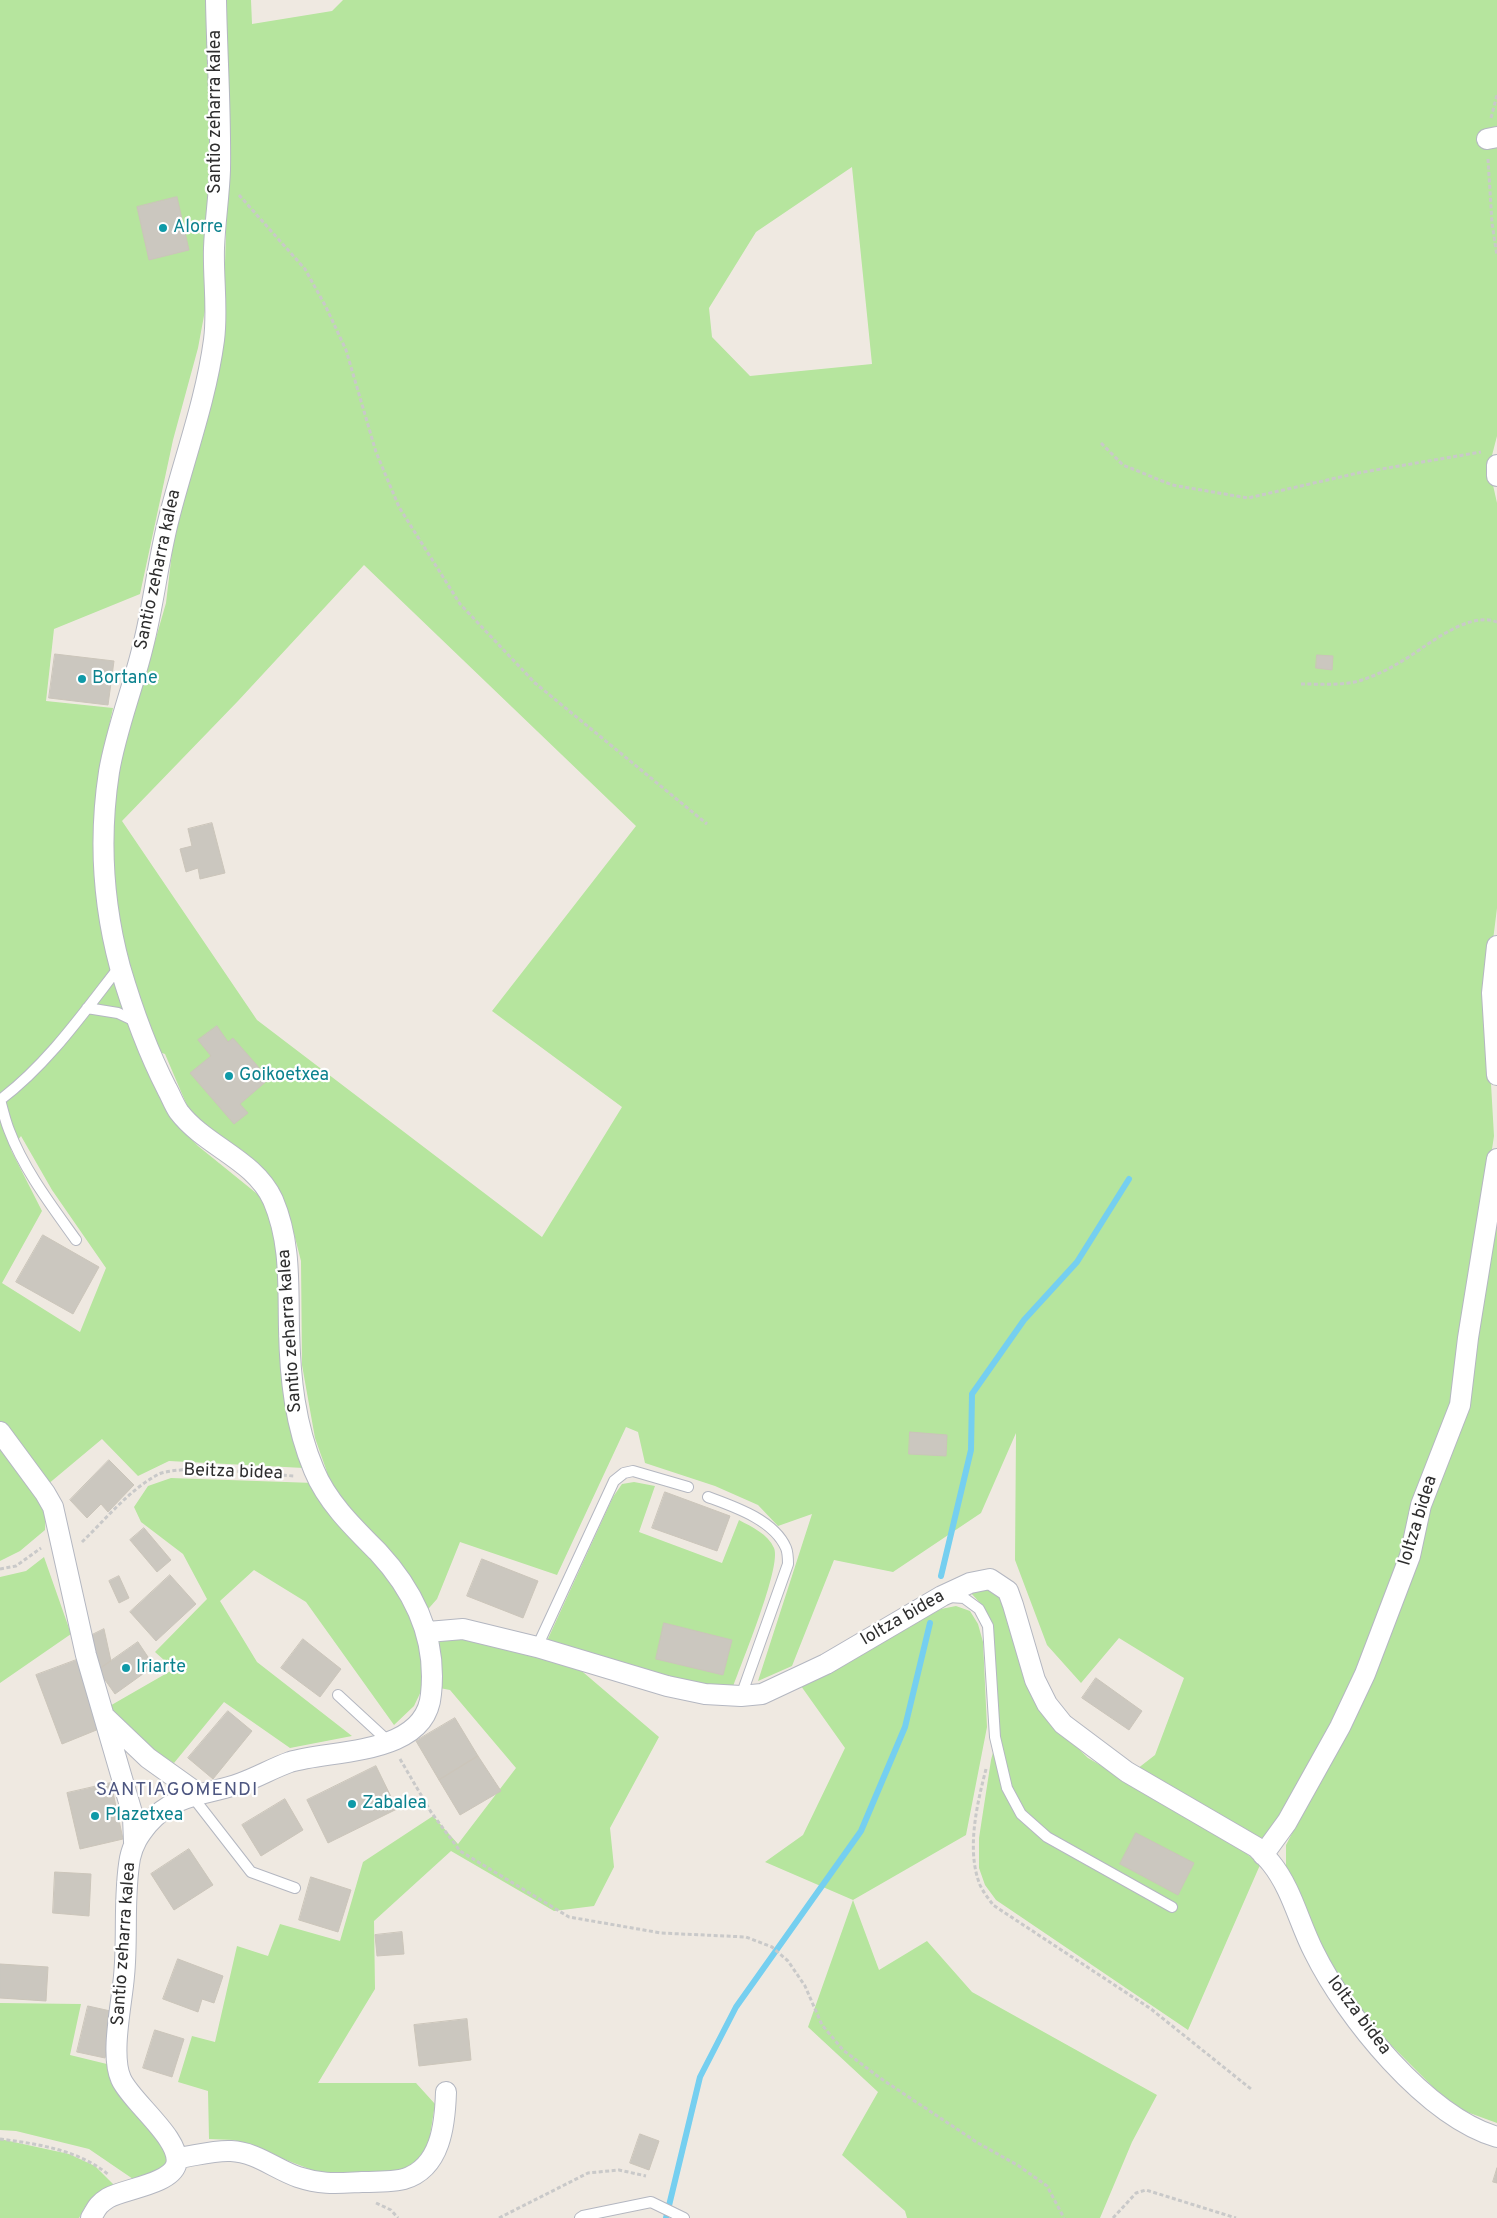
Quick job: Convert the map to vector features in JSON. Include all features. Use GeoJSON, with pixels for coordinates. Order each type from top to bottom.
{"type":"FeatureCollection","features":[{"type":"Feature","properties":{"kind":"street","name":"Santio zeharra kalea"},"geometry":{"type":"LineString","coordinates":[[178,2158],[172,2143],[125,2087],[118,2073],[117,2050],[124,1976],[125,1916],[129,1865],[134,1842],[159,1813],[170,1804],[194,1794],[235,1786],[292,1761],[376,1747],[397,1739],[418,1724],[431,1704],[432,1667],[428,1632],[410,1596],[395,1573],[358,1533],[316,1476],[297,1417],[291,1379],[289,1265],[282,1228],[270,1194],[246,1164],[211,1144],[179,1111],[158,1071],[138,1023],[120,966],[108,918],[104,875],[104,829],[109,770],[144,643],[167,523],[202,396],[215,336],[214,249],[220,173],[216,0]]}},
{"type":"Feature","properties":{"kind":"street"},"geometry":{"type":"LineString","coordinates":[[1493,458],[1497,476]]}},
{"type":"Feature","properties":{"kind":"street"},"geometry":{"type":"LineString","coordinates":[[1497,946],[1492,992],[1497,1075]]}},
{"type":"Feature","properties":{"kind":"street","name":"Ioltza bidea"},"geometry":{"type":"LineString","coordinates":[[1263,1855],[1288,1822],[1340,1727],[1365,1674],[1410,1556],[1421,1506],[1460,1405],[1468,1338],[1497,1159]]}},
{"type":"Feature","properties":{"kind":"street"},"geometry":{"type":"LineString","coordinates":[[0,1432],[45,1493],[53,1507],[86,1655],[106,1718],[133,1816],[134,1842]]}},
{"type":"Feature","properties":{"kind":"street","name":"Ioltza bidea"},"geometry":{"type":"LineString","coordinates":[[428,1632],[463,1629],[537,1647],[667,1686],[704,1694],[741,1696],[762,1694],[791,1682],[826,1664],[942,1596],[970,1583],[990,1579],[1008,1591],[1035,1680],[1047,1704],[1063,1724],[1127,1772],[1256,1847],[1284,1883],[1313,1952],[1331,1984],[1381,2049],[1440,2107],[1482,2132],[1497,2137]]}},
{"type":"Feature","properties":{"kind":"street"},"geometry":{"type":"LineString","coordinates":[[106,1718],[148,1758],[194,1794]]}},
{"type":"Feature","properties":{"kind":"street"},"geometry":{"type":"LineString","coordinates":[[91,2218],[96,2208],[108,2198],[167,2176],[175,2169],[178,2158],[230,2151],[256,2157],[296,2176],[321,2184],[382,2182],[405,2178],[422,2169],[433,2156],[445,2121],[446,2092]]}},
{"type":"Feature","properties":{"kind":"lane"},"geometry":{"type":"LineString","coordinates":[[76,1240],[49,1202],[24,1161],[9,1130],[0,1100],[15,1089],[42,1060],[120,966]]}},
{"type":"Feature","properties":{"kind":"lane"},"geometry":{"type":"LineString","coordinates":[[87,1008],[118,1014],[138,1023]]}},
{"type":"Feature","properties":{"kind":"lane"},"geometry":{"type":"LineString","coordinates":[[537,1647],[614,1481],[624,1473],[633,1471],[688,1487]]}},
{"type":"Feature","properties":{"kind":"lane"},"geometry":{"type":"LineString","coordinates":[[708,1497],[736,1507],[754,1517],[772,1530],[786,1548],[788,1564],[741,1696]]}},
{"type":"Feature","properties":{"kind":"lane"},"geometry":{"type":"LineString","coordinates":[[942,1596],[964,1598],[979,1609],[988,1626],[995,1737],[1007,1788],[1021,1814],[1047,1837],[1172,1906]]}},
{"type":"Feature","properties":{"kind":"lane"},"geometry":{"type":"LineString","coordinates":[[338,1695],[389,1742]]}},
{"type":"Feature","properties":{"kind":"lane"},"geometry":{"type":"LineString","coordinates":[[194,1794],[251,1872],[295,1888]]}},
{"type":"Feature","properties":{"kind":"lane"},"geometry":{"type":"LineString","coordinates":[[580,2218],[651,2202],[684,2218]]}},
{"type":"Feature","properties":{"kind":"path"},"geometry":{"type":"LineString","coordinates":[[1497,95],[1493,105],[1492,138],[1492,223],[1497,256]]}},
{"type":"Feature","properties":{"kind":"path"},"geometry":{"type":"LineString","coordinates":[[220,173],[305,269],[326,306],[346,350],[376,452],[399,507],[460,604],[535,683],[707,824]]}},
{"type":"Feature","properties":{"kind":"path"},"geometry":{"type":"LineString","coordinates":[[1101,443],[1123,465],[1172,485],[1248,498],[1358,473],[1493,458]]}},
{"type":"Feature","properties":{"kind":"path"},"geometry":{"type":"LineString","coordinates":[[1301,684],[1339,685],[1362,680],[1397,664],[1454,629],[1477,620],[1497,622]]}},
{"type":"Feature","properties":{"kind":"path","name":"Beitza bidea"},"geometry":{"type":"LineString","coordinates":[[64,1560],[138,1488],[158,1474],[176,1470],[212,1470],[316,1476]]}},
{"type":"Feature","properties":{"kind":"path"},"geometry":{"type":"LineString","coordinates":[[0,1570],[16,1566],[38,1552],[57,1530]]}},
{"type":"Feature","properties":{"kind":"path"},"geometry":{"type":"LineString","coordinates":[[995,1737],[982,1782],[975,1828],[975,1862],[980,1886],[993,1905],[1151,2009],[1251,2089]]}},
{"type":"Feature","properties":{"kind":"path"},"geometry":{"type":"LineString","coordinates":[[389,1742],[431,1812],[460,1851],[569,1916],[661,1933],[746,1937],[772,1947],[788,1961],[805,1986],[822,2025],[843,2050],[880,2078],[978,2143],[1019,2166],[1047,2186],[1064,2218]]}},
{"type":"Feature","properties":{"kind":"path"},"geometry":{"type":"LineString","coordinates":[[0,2139],[26,2142],[72,2153],[97,2165],[129,2190]]}},
{"type":"Feature","properties":{"kind":"path"},"geometry":{"type":"LineString","coordinates":[[499,2218],[588,2173],[619,2170],[646,2176]]}},
{"type":"Feature","properties":{"kind":"path"},"geometry":{"type":"LineString","coordinates":[[1113,2218],[1136,2193],[1146,2190],[1236,2218]]}},
{"type":"Feature","properties":{"kind":"green space"},"geometry":{"type":"Polygon","coordinates":[[[0,0],[207,0],[211,278],[198,348],[173,440],[140,594],[54,629],[46,701],[113,708],[100,768],[122,756],[166,603],[176,519],[223,330],[228,164],[221,0],[251,0],[252,24],[332,11],[343,0],[1497,0],[1497,133],[1493,148],[1497,148],[1497,436],[1489,467],[1497,503],[1497,908],[1486,997],[1494,1136],[1453,1407],[1404,1558],[1359,1675],[1276,1829],[1258,1840],[1137,1769],[1155,1755],[1184,1678],[1119,1638],[1081,1683],[1047,1645],[1015,1560],[1016,1433],[981,1513],[893,1572],[834,1560],[792,1666],[758,1681],[812,1514],[778,1526],[758,1505],[715,1486],[645,1463],[638,1432],[626,1427],[557,1575],[460,1542],[437,1599],[415,1624],[423,1648],[454,1637],[577,1667],[659,1737],[610,1828],[614,1867],[594,1906],[554,1911],[451,1851],[374,1921],[375,1989],[318,2083],[416,2083],[435,2104],[429,2142],[422,2157],[408,2168],[385,2174],[325,2175],[234,2140],[209,2139],[208,2091],[178,2082],[192,2036],[215,2042],[237,1946],[268,1956],[280,1924],[340,1941],[363,1862],[433,1816],[458,1844],[516,1768],[450,1690],[424,1685],[414,1706],[394,1725],[306,1602],[254,1570],[220,1601],[257,1662],[352,1736],[290,1748],[224,1702],[174,1763],[151,1749],[108,1707],[174,1669],[155,1652],[207,1599],[183,1554],[141,1522],[134,1507],[148,1486],[171,1478],[314,1483],[327,1472],[315,1438],[302,1365],[301,1261],[290,1218],[274,1184],[242,1150],[212,1133],[188,1108],[165,1054],[137,1044],[174,1121],[198,1146],[261,1197],[276,1229],[283,1325],[281,1371],[290,1428],[304,1468],[169,1461],[138,1476],[102,1439],[47,1485],[45,1530],[20,1551],[0,1561],[0,0]],[[852,167],[756,232],[709,308],[712,337],[750,376],[872,364],[852,167]],[[364,565],[238,701],[122,821],[257,1020],[542,1237],[622,1107],[492,1011],[636,826],[364,565]],[[21,1136],[11,1150],[42,1211],[2,1283],[80,1332],[106,1268],[52,1190],[21,1136]]]}},
{"type":"Feature","properties":{"kind":"green space"},"geometry":{"type":"Polygon","coordinates":[[[1497,1202],[1497,2123],[1453,2107],[1376,2030],[1328,1963],[1286,1868],[1286,1845],[1381,1661],[1417,1550],[1497,1202]]]}},
{"type":"Feature","properties":{"kind":"green space"},"geometry":{"type":"Polygon","coordinates":[[[634,1482],[655,1486],[639,1532],[722,1563],[739,1520],[764,1535],[774,1548],[775,1558],[767,1594],[733,1687],[683,1682],[546,1643],[613,1497],[622,1484],[634,1482]]]}},
{"type":"Feature","properties":{"kind":"green space"},"geometry":{"type":"Polygon","coordinates":[[[44,1557],[71,1634],[0,1683],[0,1577],[26,1571],[44,1557]]]}},
{"type":"Feature","properties":{"kind":"green space"},"geometry":{"type":"Polygon","coordinates":[[[986,1588],[998,1593],[1004,1603],[1058,1729],[1088,1758],[1234,1843],[1260,1865],[1188,2030],[996,1900],[985,1885],[979,1868],[979,1838],[991,1760],[999,1730],[992,1626],[982,1605],[970,1592],[986,1588]]]}},
{"type":"Feature","properties":{"kind":"green space"},"geometry":{"type":"Polygon","coordinates":[[[956,1606],[970,1611],[978,1624],[983,1642],[987,1727],[966,1835],[853,1900],[765,1862],[803,1835],[845,1748],[801,1686],[941,1609],[956,1606]]]}},
{"type":"Feature","properties":{"kind":"green space"},"geometry":{"type":"Polygon","coordinates":[[[853,1900],[879,1970],[927,1941],[972,1992],[1157,2095],[1132,2142],[1100,2218],[907,2218],[905,2211],[842,2155],[878,2092],[808,2027],[853,1900]]]}},
{"type":"Feature","properties":{"kind":"green space"},"geometry":{"type":"Polygon","coordinates":[[[0,2003],[81,2004],[70,2055],[115,2066],[171,2158],[159,2172],[133,2179],[89,2149],[16,2131],[0,2130],[0,2003]]]}},
{"type":"Feature","properties":{"kind":"green space"},"geometry":{"type":"Polygon","coordinates":[[[0,2139],[69,2154],[95,2166],[114,2185],[86,2205],[79,2218],[0,2218],[0,2139]]]}},
{"type":"Feature","properties":{"kind":"building","name":"Alorre"},"geometry":{"type":"Polygon","coordinates":[[[177,197],[189,250],[149,260],[137,207],[177,197]]]}},
{"type":"Feature","properties":{"kind":"building","name":"Bortane"},"geometry":{"type":"Polygon","coordinates":[[[55,654],[114,661],[108,705],[49,698],[55,654]]]}},
{"type":"Feature","properties":{"kind":"building"},"geometry":{"type":"Polygon","coordinates":[[[1317,655],[1333,656],[1332,670],[1316,668],[1317,655]]]}},
{"type":"Feature","properties":{"kind":"building"},"geometry":{"type":"Polygon","coordinates":[[[212,823],[225,873],[200,879],[198,868],[186,872],[180,849],[192,846],[188,829],[212,823]]]}},
{"type":"Feature","properties":{"kind":"building","name":"Goikoetxea"},"geometry":{"type":"Polygon","coordinates":[[[217,1026],[228,1042],[233,1038],[269,1079],[240,1104],[248,1113],[234,1124],[190,1073],[211,1056],[198,1040],[217,1026]]]}},
{"type":"Feature","properties":{"kind":"building"},"geometry":{"type":"Polygon","coordinates":[[[43,1235],[99,1267],[73,1314],[16,1282],[43,1235]]]}},
{"type":"Feature","properties":{"kind":"building"},"geometry":{"type":"Polygon","coordinates":[[[910,1432],[947,1435],[946,1456],[909,1454],[910,1432]]]}},
{"type":"Feature","properties":{"kind":"building"},"geometry":{"type":"Polygon","coordinates":[[[109,1460],[134,1485],[108,1512],[101,1504],[87,1518],[70,1500],[109,1460]]]}},
{"type":"Feature","properties":{"kind":"building"},"geometry":{"type":"Polygon","coordinates":[[[665,1492],[730,1516],[717,1551],[652,1528],[665,1492]]]}},
{"type":"Feature","properties":{"kind":"building"},"geometry":{"type":"Polygon","coordinates":[[[144,1528],[171,1560],[157,1572],[130,1540],[144,1528]]]}},
{"type":"Feature","properties":{"kind":"building"},"geometry":{"type":"Polygon","coordinates":[[[482,1559],[538,1581],[523,1618],[467,1596],[482,1559]]]}},
{"type":"Feature","properties":{"kind":"building"},"geometry":{"type":"Polygon","coordinates":[[[170,1575],[196,1604],[156,1641],[130,1612],[170,1575]]]}},
{"type":"Feature","properties":{"kind":"building"},"geometry":{"type":"Polygon","coordinates":[[[119,1576],[129,1598],[119,1603],[109,1581],[119,1576]]]}},
{"type":"Feature","properties":{"kind":"building"},"geometry":{"type":"Polygon","coordinates":[[[664,1623],[732,1640],[723,1675],[656,1659],[664,1623]]]}},
{"type":"Feature","properties":{"kind":"building"},"geometry":{"type":"Polygon","coordinates":[[[104,1629],[111,1661],[98,1670],[92,1635],[104,1629]]]}},
{"type":"Feature","properties":{"kind":"building"},"geometry":{"type":"Polygon","coordinates":[[[303,1639],[341,1669],[320,1697],[281,1668],[303,1639]]]}},
{"type":"Feature","properties":{"kind":"building","name":"Iriarte"},"geometry":{"type":"Polygon","coordinates":[[[138,1642],[154,1666],[115,1694],[98,1670],[138,1642]]]}},
{"type":"Feature","properties":{"kind":"building"},"geometry":{"type":"Polygon","coordinates":[[[79,1659],[99,1729],[62,1744],[36,1675],[79,1659]]]}},
{"type":"Feature","properties":{"kind":"building"},"geometry":{"type":"Polygon","coordinates":[[[1096,1678],[1142,1711],[1129,1730],[1082,1698],[1096,1678]]]}},
{"type":"Feature","properties":{"kind":"building"},"geometry":{"type":"Polygon","coordinates":[[[228,1711],[252,1731],[213,1779],[188,1758],[228,1711]]]}},
{"type":"Feature","properties":{"kind":"building"},"geometry":{"type":"Polygon","coordinates":[[[455,1718],[478,1756],[439,1780],[416,1741],[455,1718]]]}},
{"type":"Feature","properties":{"kind":"building"},"geometry":{"type":"Polygon","coordinates":[[[478,1756],[501,1791],[460,1815],[439,1780],[478,1756]]]}},
{"type":"Feature","properties":{"kind":"building","name":"Zabalea"},"geometry":{"type":"Polygon","coordinates":[[[376,1766],[397,1809],[328,1843],[307,1800],[376,1766]]]}},
{"type":"Feature","properties":{"kind":"building","name":"Plazetxea"},"geometry":{"type":"Polygon","coordinates":[[[111,1783],[123,1839],[80,1849],[67,1793],[111,1783]]]}},
{"type":"Feature","properties":{"kind":"building"},"geometry":{"type":"Polygon","coordinates":[[[285,1799],[303,1830],[261,1856],[242,1825],[285,1799]]]}},
{"type":"Feature","properties":{"kind":"building"},"geometry":{"type":"Polygon","coordinates":[[[1136,1833],[1194,1863],[1178,1895],[1120,1864],[1136,1833]]]}},
{"type":"Feature","properties":{"kind":"building"},"geometry":{"type":"Polygon","coordinates":[[[189,1849],[213,1885],[174,1910],[151,1874],[189,1849]]]}},
{"type":"Feature","properties":{"kind":"building"},"geometry":{"type":"Polygon","coordinates":[[[55,1872],[91,1874],[89,1916],[53,1913],[55,1872]]]}},
{"type":"Feature","properties":{"kind":"building"},"geometry":{"type":"Polygon","coordinates":[[[311,1877],[351,1890],[338,1932],[299,1920],[311,1877]]]}},
{"type":"Feature","properties":{"kind":"building"},"geometry":{"type":"Polygon","coordinates":[[[402,1932],[404,1954],[377,1956],[375,1935],[402,1932]]]}},
{"type":"Feature","properties":{"kind":"building"},"geometry":{"type":"Polygon","coordinates":[[[178,1959],[223,1976],[214,2003],[202,1999],[198,2012],[163,1999],[178,1959]]]}},
{"type":"Feature","properties":{"kind":"building"},"geometry":{"type":"Polygon","coordinates":[[[0,1964],[48,1967],[46,2001],[0,1998],[0,1964]]]}},
{"type":"Feature","properties":{"kind":"building"},"geometry":{"type":"Polygon","coordinates":[[[88,2006],[115,2012],[105,2058],[77,2052],[88,2006]]]}},
{"type":"Feature","properties":{"kind":"building"},"geometry":{"type":"Polygon","coordinates":[[[467,2019],[471,2060],[419,2066],[414,2025],[467,2019]]]}},
{"type":"Feature","properties":{"kind":"building"},"geometry":{"type":"Polygon","coordinates":[[[155,2030],[184,2039],[172,2077],[143,2068],[155,2030]]]}},
{"type":"Feature","properties":{"kind":"building"},"geometry":{"type":"Polygon","coordinates":[[[640,2134],[659,2141],[649,2170],[630,2163],[640,2134]]]}},
{"type":"Feature","properties":{"kind":"building"},"geometry":{"type":"Polygon","coordinates":[[[1497,2168],[1497,2183],[1493,2182],[1497,2168]]]}},
{"type":"Feature","properties":{"kind":"waterway"},"geometry":{"type":"LineString","coordinates":[[941,1576],[971,1450],[972,1394],[1024,1320],[1077,1262],[1129,1179]]}},
{"type":"Feature","properties":{"kind":"waterway"},"geometry":{"type":"LineString","coordinates":[[666,2218],[700,2077],[736,2007],[861,1831],[905,1727],[930,1623]]}},
{"type":"Feature","properties":{"kind":"place","name":"Alorre"},"geometry":{"type":"Point","coordinates":[163,228]}},
{"type":"Feature","properties":{"kind":"place","name":"Bortane"},"geometry":{"type":"Point","coordinates":[82,679]}},
{"type":"Feature","properties":{"kind":"place","name":"Goikoetxea"},"geometry":{"type":"Point","coordinates":[229,1076]}},
{"type":"Feature","properties":{"kind":"place","name":"Iriarte"},"geometry":{"type":"Point","coordinates":[126,1668]}},
{"type":"Feature","properties":{"kind":"place","name":"Zabalea"},"geometry":{"type":"Point","coordinates":[352,1804]}},
{"type":"Feature","properties":{"kind":"place","name":"Plazetxea"},"geometry":{"type":"Point","coordinates":[95,1816]}},
{"type":"Feature","properties":{"kind":"district","name":"SANTIAGOMENDI"},"geometry":{"type":"Point","coordinates":[177,1791]}}]}
